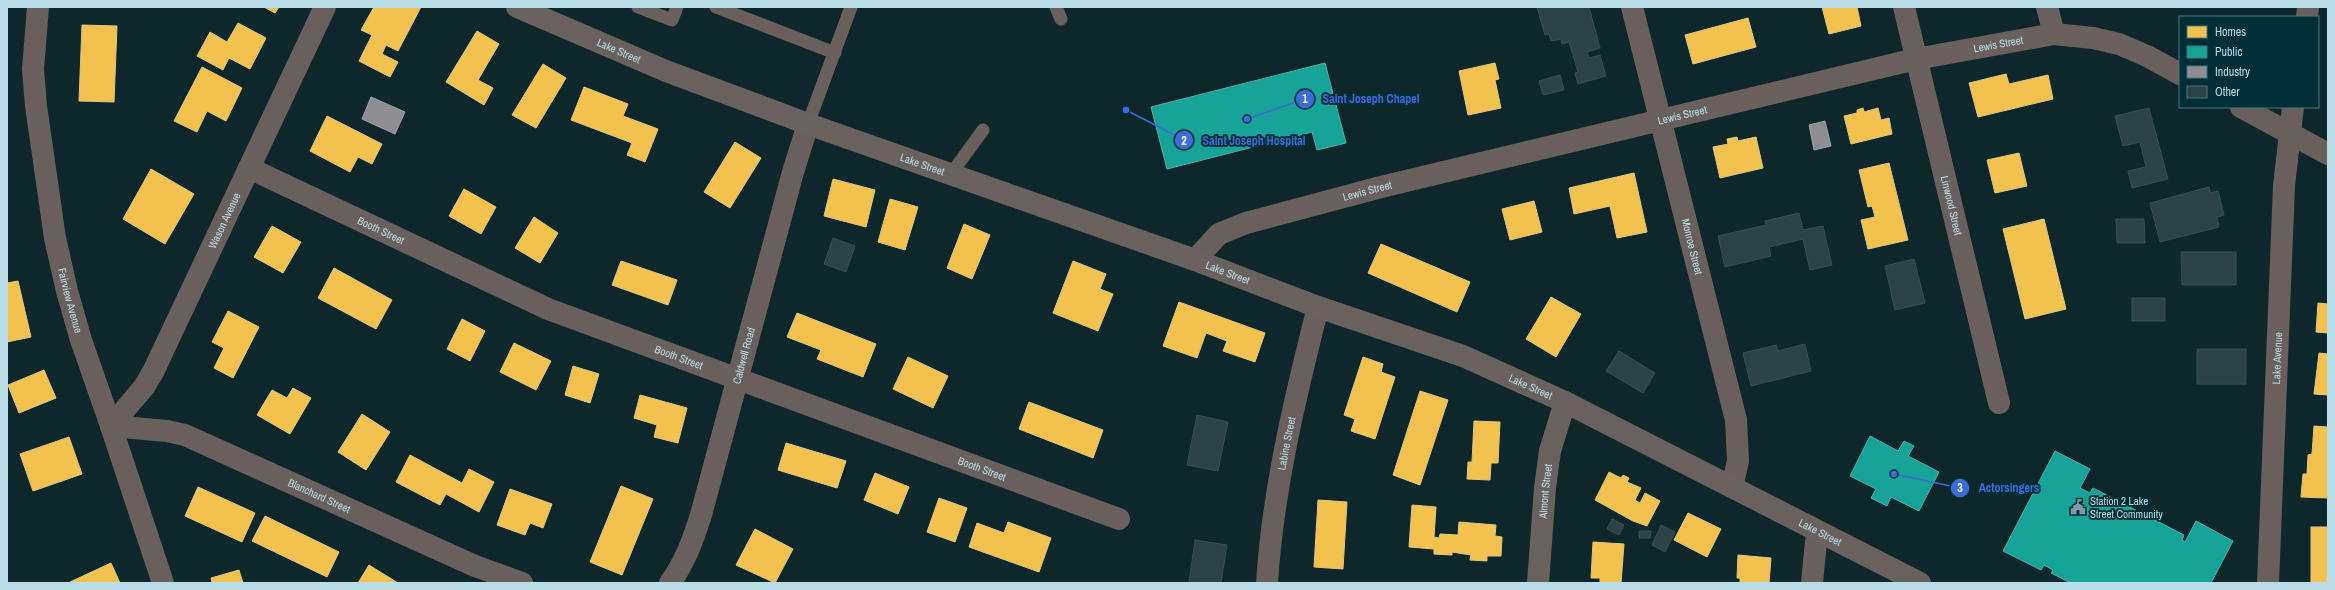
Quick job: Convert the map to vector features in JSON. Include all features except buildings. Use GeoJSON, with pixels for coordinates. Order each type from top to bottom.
{"type":"FeatureCollection","features":[{"type":"Feature","properties":{"kind":"street","name":"Fairview Avenue"},"geometry":{"type":"LineString","coordinates":[[38,7],[34,38],[36,106],[55,238],[67,292],[81,340],[163,583]]}},
{"type":"Feature","properties":{"kind":"street","name":"Wason Avenue"},"geometry":{"type":"LineString","coordinates":[[111,426],[144,387],[154,372],[325,7]]}},
{"type":"Feature","properties":{"kind":"street","name":"Lake Street"},"geometry":{"type":"LineString","coordinates":[[517,7],[666,71],[808,124],[1195,260],[1318,307],[1463,356],[1565,402],[1920,583]]}},
{"type":"Feature","properties":{"kind":"street","name":"Monroe Street"},"geometry":{"type":"LineString","coordinates":[[1632,7],[1736,420],[1738,461],[1732,487]]}},
{"type":"Feature","properties":{"kind":"street","name":"Linwood Street"},"geometry":{"type":"LineString","coordinates":[[1904,7],[1999,404]]}},
{"type":"Feature","properties":{"kind":"street"},"geometry":{"type":"LineString","coordinates":[[2047,7],[2054,34]]}},
{"type":"Feature","properties":{"kind":"street","name":"Lewis Street"},"geometry":{"type":"LineString","coordinates":[[1195,260],[1219,234],[1246,223],[1381,187],[1916,59],[2054,34],[2093,38],[2120,44],[2147,56],[2179,73]]}},
{"type":"Feature","properties":{"kind":"street"},"geometry":{"type":"LineString","coordinates":[[2243,108],[2328,154]]}},
{"type":"Feature","properties":{"kind":"street","name":"Lake Avenue"},"geometry":{"type":"LineString","coordinates":[[2268,583],[2284,186],[2293,108]]}},
{"type":"Feature","properties":{"kind":"street","name":"Caldwell Road"},"geometry":{"type":"LineString","coordinates":[[670,583],[680,569],[692,544],[793,172],[808,124]]}},
{"type":"Feature","properties":{"kind":"street","name":"Booth Street"},"geometry":{"type":"LineString","coordinates":[[250,168],[548,309],[738,377],[1119,519]]}},
{"type":"Feature","properties":{"kind":"street","name":"Labine Street"},"geometry":{"type":"LineString","coordinates":[[1267,583],[1270,529],[1284,447],[1318,307]]}},
{"type":"Feature","properties":{"kind":"street","name":"Almont Street"},"geometry":{"type":"LineString","coordinates":[[1538,583],[1545,488],[1549,459],[1565,402]]}},
{"type":"Feature","properties":{"kind":"street","name":"Blanchard Street"},"geometry":{"type":"LineString","coordinates":[[111,426],[167,431],[185,436],[476,566],[522,583]]}},
{"type":"Feature","properties":{"kind":"street"},"geometry":{"type":"LineString","coordinates":[[1812,583],[1817,530]]}},
{"type":"Feature","properties":{"kind":"lane"},"geometry":{"type":"LineString","coordinates":[[638,7],[672,20],[677,7]]}},
{"type":"Feature","properties":{"kind":"lane"},"geometry":{"type":"LineString","coordinates":[[716,7],[835,53]]}},
{"type":"Feature","properties":{"kind":"lane"},"geometry":{"type":"LineString","coordinates":[[808,124],[851,7]]}},
{"type":"Feature","properties":{"kind":"lane"},"geometry":{"type":"LineString","coordinates":[[1056,7],[1061,19]]}},
{"type":"Feature","properties":{"kind":"lane"},"geometry":{"type":"LineString","coordinates":[[951,174],[983,130]]}},
{"type":"Feature","properties":{"kind":"place","name":"Saint Joseph Hospital"},"geometry":{"type":"Point","coordinates":[1126,110]}},
{"type":"Feature","properties":{"kind":"place","name":"Saint Joseph Chapel"},"geometry":{"type":"Point","coordinates":[1247,119]}},
{"type":"Feature","properties":{"kind":"place","name":"Actorsingers"},"geometry":{"type":"Point","coordinates":[1894,474]}},
{"type":"Feature","properties":{"kind":"place","name":"Station 2 Lake Street Community"},"geometry":{"type":"Point","coordinates":[2078,507]}}]}
